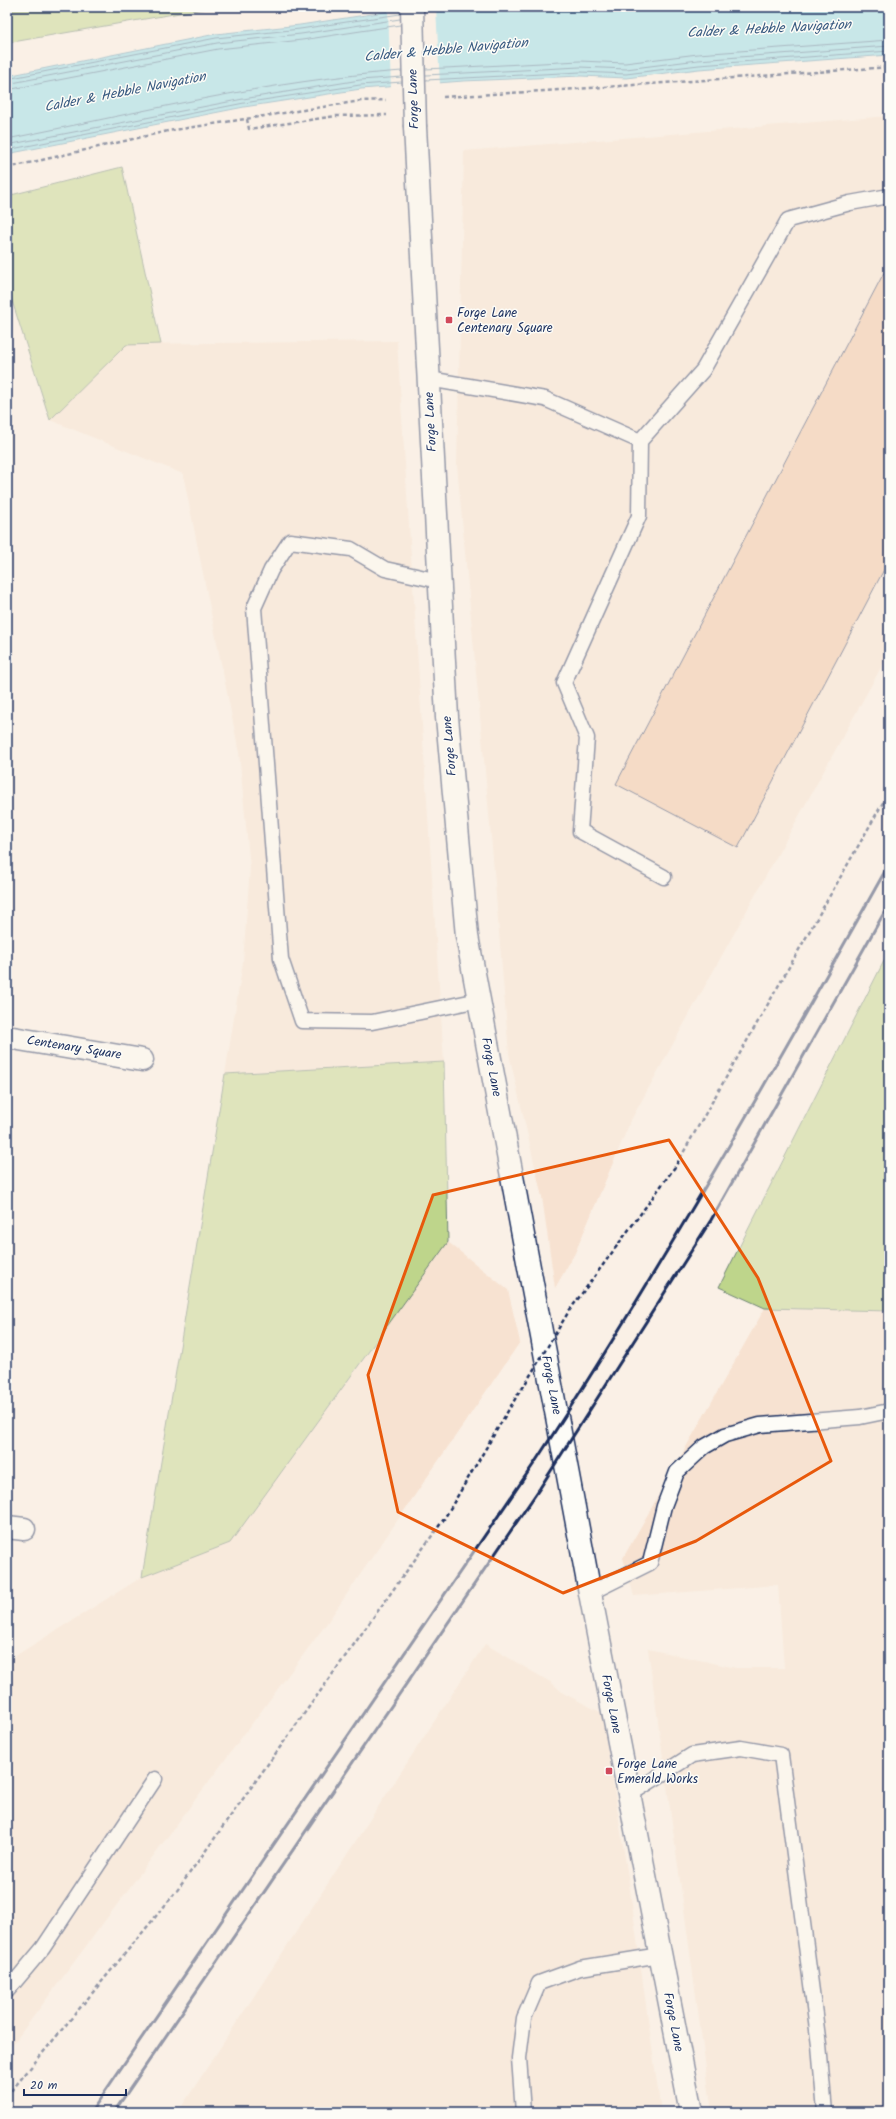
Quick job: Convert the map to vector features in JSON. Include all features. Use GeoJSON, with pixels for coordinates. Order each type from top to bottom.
{"type":"FeatureCollection","features":[{"type":"Feature","properties":{"kind":"street","name":"Forge Lane"},"geometry":{"type":"LineString","coordinates":[[412,7],[415,127],[447,717],[467,936],[590,1592],[690,2112]]}},
{"type":"Feature","properties":{"kind":"street","name":"Centenary Square"},"geometry":{"type":"LineString","coordinates":[[7,1037],[142,1060]]}},
{"type":"Feature","properties":{"kind":"lane"},"geometry":{"type":"LineString","coordinates":[[664,877],[580,831],[587,738],[564,682],[639,516],[640,441],[703,370],[788,220],[850,203],[889,196]]}},
{"type":"Feature","properties":{"kind":"lane"},"geometry":{"type":"LineString","coordinates":[[429,378],[545,399],[640,441]]}},
{"type":"Feature","properties":{"kind":"lane"},"geometry":{"type":"LineString","coordinates":[[439,581],[385,569],[351,549],[290,542],[271,570],[254,608],[281,959],[302,1021],[372,1022],[479,1000]]}},
{"type":"Feature","properties":{"kind":"lane"},"geometry":{"type":"LineString","coordinates":[[590,1592],[650,1563],[664,1506],[678,1472],[704,1447],[725,1435],[760,1425],[860,1417],[889,1411]]}},
{"type":"Feature","properties":{"kind":"lane"},"geometry":{"type":"LineString","coordinates":[[629,1795],[692,1755],[741,1748],[781,1755],[818,2037],[825,2112]]}},
{"type":"Feature","properties":{"kind":"lane"},"geometry":{"type":"LineString","coordinates":[[7,1991],[43,1948],[154,1779]]}},
{"type":"Feature","properties":{"kind":"lane"},"geometry":{"type":"LineString","coordinates":[[523,2112],[519,2058],[524,2018],[539,1983],[580,1968],[660,1956]]}},
{"type":"Feature","properties":{"kind":"path"},"geometry":{"type":"LineString","coordinates":[[441,97],[889,67]]}},
{"type":"Feature","properties":{"kind":"path"},"geometry":{"type":"LineString","coordinates":[[7,168],[168,131],[361,101],[393,99]]}},
{"type":"Feature","properties":{"kind":"path"},"geometry":{"type":"LineString","coordinates":[[246,119],[249,129],[336,116],[392,115]]}},
{"type":"Feature","properties":{"kind":"path"},"geometry":{"type":"LineString","coordinates":[[7,2096],[176,1892],[444,1519],[569,1311],[675,1167],[889,792]]}},
{"type":"Feature","properties":{"kind":"highlighted area"},"geometry":{"type":"Polygon","coordinates":[[[669,1140],[758,1278],[831,1461],[696,1541],[563,1593],[398,1512],[368,1375],[433,1195],[669,1140]]]}},
{"type":"Feature","properties":{"kind":"shaded area"},"geometry":{"type":"Polygon","coordinates":[[[889,116],[889,653],[631,1120],[575,1253],[555,1288],[542,1197],[509,1054],[492,847],[457,465],[464,151],[889,116]]]}},
{"type":"Feature","properties":{"kind":"shaded area"},"geometry":{"type":"Polygon","coordinates":[[[397,341],[444,1062],[225,1074],[243,962],[250,868],[239,752],[183,474],[50,420],[126,344],[397,341]]]}},
{"type":"Feature","properties":{"kind":"shaded area"},"geometry":{"type":"Polygon","coordinates":[[[448,1242],[508,1290],[520,1342],[327,1623],[7,2052],[7,1661],[142,1577],[230,1543],[448,1242]]]}},
{"type":"Feature","properties":{"kind":"shaded area"},"geometry":{"type":"Polygon","coordinates":[[[765,1308],[889,1311],[889,2112],[712,2112],[648,1649],[736,1668],[784,1668],[778,1585],[634,1596],[623,1558],[765,1308]]]}},
{"type":"Feature","properties":{"kind":"shaded area"},"geometry":{"type":"Polygon","coordinates":[[[485,1644],[552,1683],[563,1693],[602,1713],[629,1883],[661,2112],[178,2112],[485,1644]]]}},
{"type":"Feature","properties":{"kind":"green space"},"geometry":{"type":"Polygon","coordinates":[[[7,7],[214,7],[7,43],[7,7]]]}},
{"type":"Feature","properties":{"kind":"green space"},"geometry":{"type":"Polygon","coordinates":[[[122,167],[161,344],[126,345],[50,420],[7,285],[7,196],[122,167]]]}},
{"type":"Feature","properties":{"kind":"green space"},"geometry":{"type":"Polygon","coordinates":[[[889,951],[889,1311],[765,1308],[719,1287],[889,951]]]}},
{"type":"Feature","properties":{"kind":"green space"},"geometry":{"type":"Polygon","coordinates":[[[444,1062],[448,1242],[230,1543],[142,1577],[225,1074],[444,1062]]]}},
{"type":"Feature","properties":{"kind":"water","name":"Calder & Hebble Navigation"},"geometry":{"type":"Polygon","coordinates":[[[418,7],[889,7],[889,55],[699,69],[626,78],[581,76],[463,81],[361,89],[244,107],[7,154],[7,76],[216,34],[300,25],[418,7]]]}},
{"type":"Feature","properties":{"kind":"pier"},"geometry":{"type":"Polygon","coordinates":[[[405,7],[436,7],[440,85],[391,88],[388,10],[405,7]]]}},
{"type":"Feature","properties":{"kind":"building"},"geometry":{"type":"Polygon","coordinates":[[[889,263],[889,560],[738,848],[616,784],[889,263]]]}},
{"type":"Feature","properties":{"kind":"railway"},"geometry":{"type":"LineString","coordinates":[[91,2112],[535,1462],[582,1389],[673,1241],[717,1166],[889,864]]}},
{"type":"Feature","properties":{"kind":"railway"},"geometry":{"type":"LineString","coordinates":[[114,2112],[540,1488],[711,1220],[889,904]]}},
{"type":"Feature","properties":{"kind":"place","name":"Forge Lane Centenary Square"},"geometry":{"type":"Point","coordinates":[449,320]}},
{"type":"Feature","properties":{"kind":"place","name":"Forge Lane Emerald Works"},"geometry":{"type":"Point","coordinates":[609,1771]}}]}
